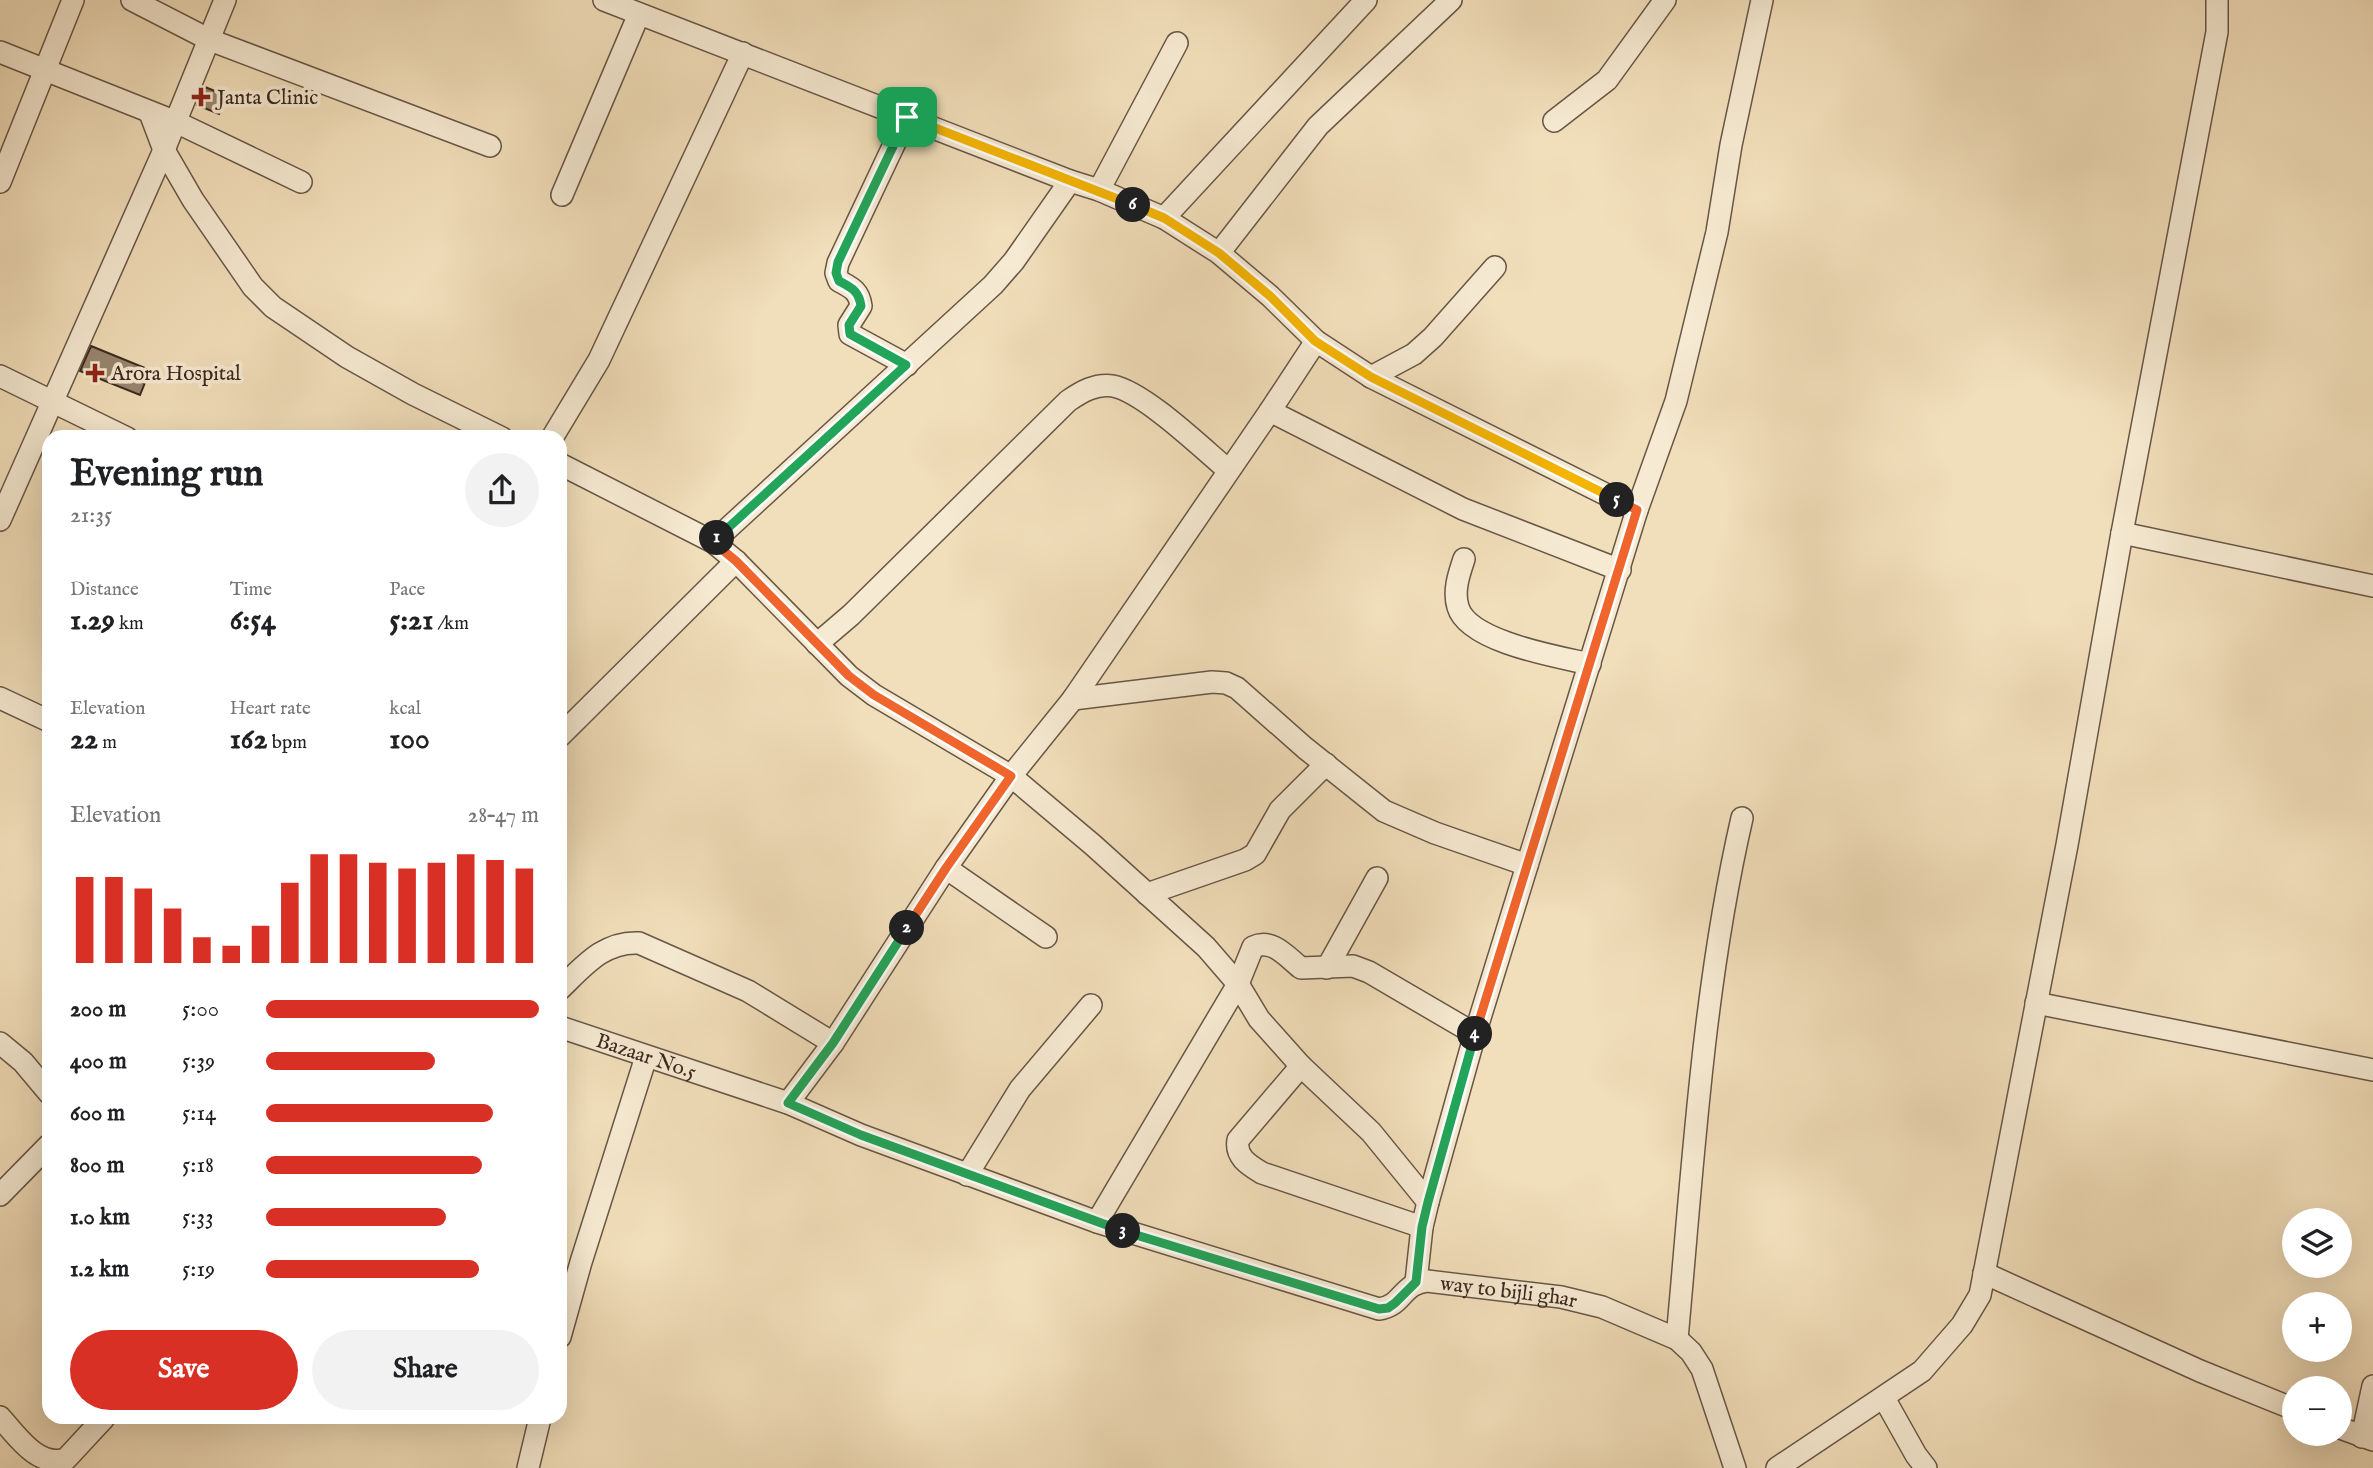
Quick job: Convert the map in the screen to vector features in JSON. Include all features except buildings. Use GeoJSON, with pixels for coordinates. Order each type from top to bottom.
{"type":"FeatureCollection","features":[{"type":"Feature","properties":{"kind":"street"},"geometry":{"type":"LineString","coordinates":[[0,182],[73,0]]}},
{"type":"Feature","properties":{"kind":"street"},"geometry":{"type":"LineString","coordinates":[[132,0],[210,38],[490,146]]}},
{"type":"Feature","properties":{"kind":"street"},"geometry":{"type":"LineString","coordinates":[[0,520],[164,150],[225,0]]}},
{"type":"Feature","properties":{"kind":"street"},"geometry":{"type":"LineString","coordinates":[[604,0],[1099,190],[1164,218],[1219,253],[1270,296],[1315,341],[1371,377],[1637,510]]}},
{"type":"Feature","properties":{"kind":"street"},"geometry":{"type":"LineString","coordinates":[[1164,218],[1366,0]]}},
{"type":"Feature","properties":{"kind":"street"},"geometry":{"type":"LineString","coordinates":[[1219,253],[1318,126],[1451,0]]}},
{"type":"Feature","properties":{"kind":"street"},"geometry":{"type":"LineString","coordinates":[[1553,121],[1607,80],[1665,0]]}},
{"type":"Feature","properties":{"kind":"street"},"geometry":{"type":"LineString","coordinates":[[1416,1282],[1422,1227],[1475,1034],[1637,510],[1676,401],[1717,232],[1731,145],[1762,0]]}},
{"type":"Feature","properties":{"kind":"street"},"geometry":{"type":"LineString","coordinates":[[1777,1468],[1922,1371],[1962,1325],[1980,1295],[2217,32],[2217,0]]}},
{"type":"Feature","properties":{"kind":"street"},"geometry":{"type":"LineString","coordinates":[[562,195],[639,14]]}},
{"type":"Feature","properties":{"kind":"street"},"geometry":{"type":"LineString","coordinates":[[1099,190],[1177,43]]}},
{"type":"Feature","properties":{"kind":"street"},"geometry":{"type":"LineString","coordinates":[[0,52],[176,122],[301,182]]}},
{"type":"Feature","properties":{"kind":"street"},"geometry":{"type":"LineString","coordinates":[[557,430],[598,360],[743,53]]}},
{"type":"Feature","properties":{"kind":"street"},"geometry":{"type":"LineString","coordinates":[[150,113],[164,150],[193,200],[253,287],[273,307],[347,357],[486,430]]}},
{"type":"Feature","properties":{"kind":"street"},"geometry":{"type":"LineString","coordinates":[[906,365],[850,334],[849,325],[861,306],[860,295],[839,281],[836,273],[838,262],[907,117]]}},
{"type":"Feature","properties":{"kind":"street"},"geometry":{"type":"LineString","coordinates":[[713,542],[993,285],[1014,261],[1070,181]]}},
{"type":"Feature","properties":{"kind":"street"},"geometry":{"type":"LineString","coordinates":[[1371,377],[1414,354],[1433,337],[1495,267]]}},
{"type":"Feature","properties":{"kind":"street"},"geometry":{"type":"LineString","coordinates":[[788,1103],[833,1043],[946,868],[1011,776],[1073,699],[1315,341]]}},
{"type":"Feature","properties":{"kind":"street"},"geometry":{"type":"LineString","coordinates":[[0,376],[111,430]]}},
{"type":"Feature","properties":{"kind":"street"},"geometry":{"type":"LineString","coordinates":[[817,644],[851,615],[1068,401],[1083,390],[1111,385],[1140,397],[1228,470]]}},
{"type":"Feature","properties":{"kind":"street"},"geometry":{"type":"LineString","coordinates":[[1270,411],[1463,509],[1620,570]]}},
{"type":"Feature","properties":{"kind":"street"},"geometry":{"type":"LineString","coordinates":[[567,468],[713,542],[736,561],[849,676],[874,695],[1011,776],[1206,947],[1238,984],[1259,1019],[1301,1066],[1371,1132],[1428,1202]]}},
{"type":"Feature","properties":{"kind":"street"},"geometry":{"type":"LineString","coordinates":[[2122,533],[2373,586]]}},
{"type":"Feature","properties":{"kind":"street"},"geometry":{"type":"LineString","coordinates":[[1464,559],[1456,596],[1458,609],[1464,619],[1499,640],[1590,664]]}},
{"type":"Feature","properties":{"kind":"street"},"geometry":{"type":"LineString","coordinates":[[567,729],[736,561]]}},
{"type":"Feature","properties":{"kind":"street"},"geometry":{"type":"LineString","coordinates":[[1073,699],[1212,682],[1226,683],[1237,688],[1384,811],[1404,821],[1527,865]]}},
{"type":"Feature","properties":{"kind":"street"},"geometry":{"type":"LineString","coordinates":[[0,698],[42,717]]}},
{"type":"Feature","properties":{"kind":"street"},"geometry":{"type":"LineString","coordinates":[[1147,894],[1245,860],[1255,854],[1273,818],[1326,764]]}},
{"type":"Feature","properties":{"kind":"street"},"geometry":{"type":"LineString","coordinates":[[1677,1339],[1706,1034],[1728,876],[1742,818]]}},
{"type":"Feature","properties":{"kind":"street"},"geometry":{"type":"LineString","coordinates":[[946,868],[1046,937]]}},
{"type":"Feature","properties":{"kind":"street"},"geometry":{"type":"LineString","coordinates":[[1327,968],[1377,878]]}},
{"type":"Feature","properties":{"kind":"street"},"geometry":{"type":"LineString","coordinates":[[567,982],[596,955],[619,944],[639,943],[748,991],[833,1043]]}},
{"type":"Feature","properties":{"kind":"street"},"geometry":{"type":"LineString","coordinates":[[1097,1222],[1238,984],[1253,947],[1262,943],[1273,945],[1301,968],[1353,967],[1369,972],[1475,1034]]}},
{"type":"Feature","properties":{"kind":"street"},"geometry":{"type":"LineString","coordinates":[[2036,1003],[2373,1070]]}},
{"type":"Feature","properties":{"kind":"street"},"geometry":{"type":"LineString","coordinates":[[967,1175],[1020,1089],[1091,1005]]}},
{"type":"Feature","properties":{"kind":"street","name":"Bazaar No.5"},"geometry":{"type":"LineString","coordinates":[[567,1029],[733,1083]]}},
{"type":"Feature","properties":{"kind":"street"},"geometry":{"type":"LineString","coordinates":[[0,1043],[23,1062],[42,1085]]}},
{"type":"Feature","properties":{"kind":"street"},"geometry":{"type":"LineString","coordinates":[[567,1312],[646,1057]]}},
{"type":"Feature","properties":{"kind":"street"},"geometry":{"type":"LineString","coordinates":[[1301,1066],[1238,1140],[1236,1149],[1241,1157],[1262,1173],[1422,1227]]}},
{"type":"Feature","properties":{"kind":"street","name":"way to bijli ghar"},"geometry":{"type":"LineString","coordinates":[[733,1083],[788,1103],[861,1135],[1097,1222],[1379,1309],[1388,1308],[1395,1303],[1416,1282],[1427,1281],[1561,1297],[1602,1307],[1677,1339],[1691,1352],[1702,1369],[1735,1468]]}},
{"type":"Feature","properties":{"kind":"street"},"geometry":{"type":"LineString","coordinates":[[0,1195],[42,1153]]}},
{"type":"Feature","properties":{"kind":"street"},"geometry":{"type":"LineString","coordinates":[[1984,1273],[2200,1371],[2282,1404]]}},
{"type":"Feature","properties":{"kind":"street"},"geometry":{"type":"LineString","coordinates":[[2368,1439],[2373,1386]]}},
{"type":"Feature","properties":{"kind":"street"},"geometry":{"type":"LineString","coordinates":[[1884,1398],[1926,1468]]}},
{"type":"Feature","properties":{"kind":"street"},"geometry":{"type":"LineString","coordinates":[[0,1417],[36,1457],[49,1463],[66,1459],[98,1424]]}},
{"type":"Feature","properties":{"kind":"street"},"geometry":{"type":"LineString","coordinates":[[528,1468],[539,1424]]}},
{"type":"Feature","properties":{"kind":"place","name":"Janta Clinic"},"geometry":{"type":"Point","coordinates":[201,97]}},
{"type":"Feature","properties":{"kind":"place","name":"Arora Hospital"},"geometry":{"type":"Point","coordinates":[95,373]}},
{"type":"Feature","properties":{"kind":"route"},"geometry":{"type":"LineString","coordinates":[[907,117],[1099,190],[1164,218],[1219,253],[1270,296],[1315,341],[1371,377],[1637,510],[1475,1034],[1422,1227],[1416,1282],[1388,1308],[1379,1309],[1097,1222],[861,1135],[788,1103],[833,1043],[946,868],[1011,776],[874,695],[849,676],[736,561],[713,542],[906,365],[850,334],[849,325],[861,306],[860,295],[839,281],[836,273],[838,262],[907,117]]}}]}
